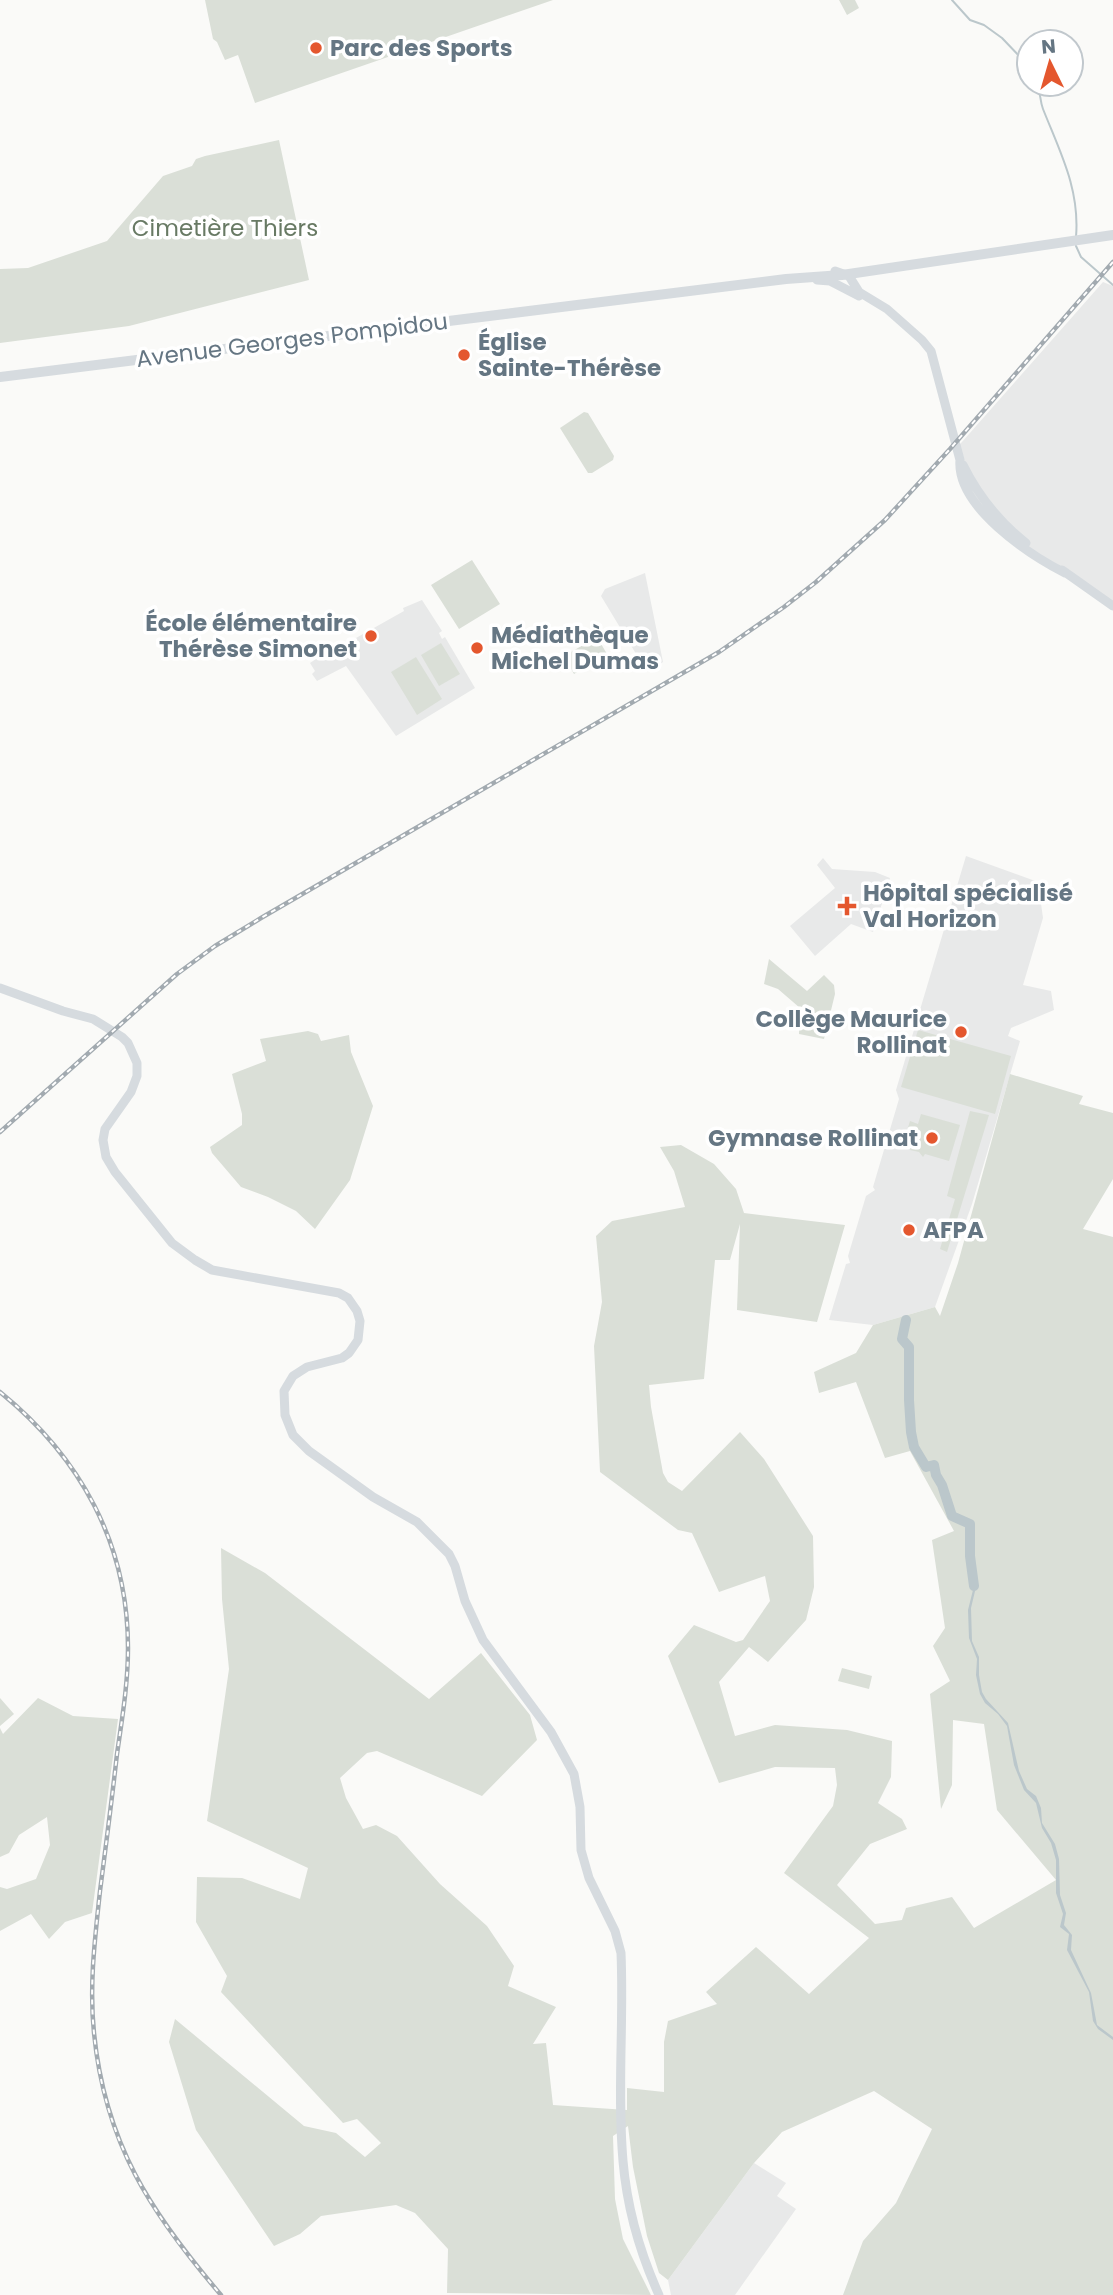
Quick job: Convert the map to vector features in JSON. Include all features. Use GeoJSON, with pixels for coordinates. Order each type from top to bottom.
{"type":"FeatureCollection","features":[{"type":"Feature","properties":{"kind":"main road","name":"Avenue Georges Pompidou"},"geometry":{"type":"LineString","coordinates":[[849,274],[902,261],[927,261],[1041,247],[1045,244],[1113,239]]}},
{"type":"Feature","properties":{"kind":"main road","name":"Avenue Georges Pompidou"},"geometry":{"type":"LineString","coordinates":[[849,274],[897,265],[902,261]]}},
{"type":"Feature","properties":{"kind":"main road","name":"Avenue Georges Pompidou"},"geometry":{"type":"LineString","coordinates":[[0,377],[849,274],[927,261]]}},
{"type":"Feature","properties":{"kind":"main road"},"geometry":{"type":"LineString","coordinates":[[849,274],[863,291],[903,323],[931,351],[960,460],[961,474],[971,495],[997,527],[1041,560],[1065,573]]}},
{"type":"Feature","properties":{"kind":"main road"},"geometry":{"type":"LineString","coordinates":[[849,274],[859,292],[873,300]]}},
{"type":"Feature","properties":{"kind":"main road"},"geometry":{"type":"LineString","coordinates":[[960,460],[979,494],[1011,531],[1113,607]]}},
{"type":"Feature","properties":{"kind":"main road"},"geometry":{"type":"LineString","coordinates":[[965,484],[986,509],[994,513]]}},
{"type":"Feature","properties":{"kind":"main road"},"geometry":{"type":"LineString","coordinates":[[997,527],[1004,528],[1036,554],[1045,557]]}},
{"type":"Feature","properties":{"kind":"main road"},"geometry":{"type":"LineString","coordinates":[[0,988],[102,1023],[128,1043],[136,1062],[137,1076],[131,1092],[105,1129],[104,1151],[115,1172],[172,1243],[212,1270],[339,1293],[354,1305],[360,1321],[358,1340],[354,1348],[342,1358],[307,1367],[293,1376],[284,1391],[285,1415],[293,1435],[309,1451],[373,1497],[417,1522],[449,1554],[465,1601],[484,1640],[551,1732],[574,1774],[580,1807],[581,1850],[589,1878],[615,1931],[621,1953],[623,2161],[637,2237],[659,2295]]}},
{"type":"Feature","properties":{"kind":"shaded area"},"geometry":{"type":"Polygon","coordinates":[[[1103,282],[1113,286],[1113,604],[984,517],[954,451],[1103,282]]]}},
{"type":"Feature","properties":{"kind":"shaded area"},"geometry":{"type":"Polygon","coordinates":[[[645,573],[663,662],[647,672],[601,596],[605,589],[645,573]]]}},
{"type":"Feature","properties":{"kind":"shaded area"},"geometry":{"type":"Polygon","coordinates":[[[422,600],[442,631],[439,633],[442,639],[445,637],[475,688],[396,736],[346,666],[317,681],[312,674],[315,671],[310,663],[340,643],[343,648],[404,611],[403,608],[422,600]]]}},
{"type":"Feature","properties":{"kind":"shaded area","name":"Collège Maurice Rollinat"},"geometry":{"type":"Polygon","coordinates":[[[966,856],[1038,882],[1043,918],[1023,985],[1051,991],[1054,1010],[1011,1028],[1008,1036],[1020,1041],[972,1204],[935,1307],[873,1325],[829,1320],[846,1264],[850,1263],[848,1256],[866,1196],[875,1190],[873,1187],[899,1099],[896,1090],[966,856]]]}},
{"type":"Feature","properties":{"kind":"shaded area","name":"Hôpital spécialisé Val Horizon"},"geometry":{"type":"Polygon","coordinates":[[[823,858],[832,869],[875,872],[890,878],[873,932],[851,924],[815,956],[790,926],[835,888],[817,865],[823,858]]]}},
{"type":"Feature","properties":{"kind":"shaded area"},"geometry":{"type":"Polygon","coordinates":[[[974,1586],[976,1587],[971,1608],[972,1641],[979,1657],[982,1692],[1008,1723],[1019,1771],[1027,1789],[1036,1796],[1041,1808],[1042,1823],[1055,1844],[1059,1859],[1060,1895],[1066,1913],[1064,1925],[1072,1935],[1071,1950],[1091,1993],[1097,2025],[1113,2037],[1113,2040],[1098,2029],[1093,2021],[1089,1992],[1067,1950],[1069,1934],[1060,1927],[1063,1914],[1056,1893],[1056,1860],[1051,1843],[1042,1828],[1036,1803],[1024,1790],[1014,1765],[1007,1726],[980,1694],[976,1675],[977,1659],[969,1638],[968,1610],[974,1586]]]}},
{"type":"Feature","properties":{"kind":"shaded area"},"geometry":{"type":"Polygon","coordinates":[[[754,2163],[786,2183],[777,2196],[796,2209],[735,2295],[671,2295],[668,2280],[754,2163]]]}},
{"type":"Feature","properties":{"kind":"green space","name":"Parc des Sports"},"geometry":{"type":"Polygon","coordinates":[[[205,0],[553,0],[255,103],[238,55],[225,60],[213,39],[205,0]]]}},
{"type":"Feature","properties":{"kind":"green space"},"geometry":{"type":"Polygon","coordinates":[[[839,0],[855,0],[859,8],[847,15],[839,0]]]}},
{"type":"Feature","properties":{"kind":"green space","name":"Cimetière Thiers"},"geometry":{"type":"Polygon","coordinates":[[[279,140],[309,280],[129,326],[0,343],[0,269],[28,268],[107,241],[163,176],[192,166],[196,159],[205,156],[279,140]]]}},
{"type":"Feature","properties":{"kind":"green space"},"geometry":{"type":"Polygon","coordinates":[[[584,412],[588,413],[614,456],[613,460],[592,473],[588,473],[560,428],[584,412]]]}},
{"type":"Feature","properties":{"kind":"green space"},"geometry":{"type":"Polygon","coordinates":[[[472,560],[500,604],[459,629],[431,585],[472,560]]]}},
{"type":"Feature","properties":{"kind":"green space"},"geometry":{"type":"Polygon","coordinates":[[[597,637],[607,654],[574,674],[564,656],[597,637]]]}},
{"type":"Feature","properties":{"kind":"green space"},"geometry":{"type":"Polygon","coordinates":[[[441,643],[460,674],[439,686],[421,655],[441,643]]]}},
{"type":"Feature","properties":{"kind":"green space"},"geometry":{"type":"Polygon","coordinates":[[[416,657],[442,699],[417,715],[391,672],[416,657]]]}},
{"type":"Feature","properties":{"kind":"green space"},"geometry":{"type":"Polygon","coordinates":[[[769,959],[807,991],[824,975],[834,985],[835,994],[824,1039],[799,1034],[800,1008],[778,989],[764,984],[769,959]]]}},
{"type":"Feature","properties":{"kind":"green space"},"geometry":{"type":"Polygon","coordinates":[[[918,1030],[1011,1056],[995,1114],[901,1087],[918,1030]]]}},
{"type":"Feature","properties":{"kind":"green space"},"geometry":{"type":"Polygon","coordinates":[[[308,1031],[318,1034],[321,1041],[349,1035],[351,1052],[373,1106],[350,1180],[315,1229],[296,1211],[241,1187],[210,1147],[242,1125],[242,1114],[232,1074],[266,1061],[260,1039],[308,1031]]]}},
{"type":"Feature","properties":{"kind":"green space"},"geometry":{"type":"Polygon","coordinates":[[[1010,1074],[1083,1096],[1079,1104],[1113,1113],[1113,1179],[1083,1229],[1113,1237],[1113,2295],[843,2295],[863,2241],[896,2203],[932,2129],[874,2091],[782,2132],[754,2163],[668,2280],[659,2273],[647,2236],[628,2126],[613,2136],[615,2199],[623,2239],[651,2295],[447,2293],[448,2249],[415,2213],[396,2205],[321,2216],[300,2234],[274,2246],[196,2130],[169,2042],[175,2019],[304,2126],[336,2133],[365,2157],[381,2143],[357,2119],[343,2123],[221,1992],[227,1976],[196,1922],[197,1877],[242,1878],[300,1899],[308,1868],[207,1821],[229,1669],[222,1599],[221,1548],[265,1573],[429,1699],[481,1653],[530,1715],[537,1740],[482,1796],[377,1751],[367,1753],[340,1778],[346,1798],[363,1829],[376,1825],[397,1836],[440,1884],[487,1926],[514,1966],[508,1986],[556,2007],[533,2044],[546,2043],[553,2105],[627,2110],[627,2088],[664,2092],[664,2042],[668,2021],[717,2004],[706,1992],[756,1947],[809,1994],[869,1938],[784,1873],[833,1806],[837,1785],[835,1768],[775,1767],[719,1783],[668,1656],[694,1625],[736,1642],[743,1640],[770,1601],[765,1576],[719,1592],[692,1533],[678,1530],[600,1472],[594,1346],[602,1302],[596,1236],[612,1221],[685,1207],[674,1171],[660,1147],[681,1145],[714,1164],[736,1189],[744,1213],[845,1225],[817,1322],[737,1310],[740,1224],[730,1260],[715,1260],[704,1379],[649,1385],[663,1473],[668,1482],[682,1491],[740,1432],[764,1459],[813,1536],[814,1587],[806,1620],[768,1662],[749,1647],[719,1682],[735,1736],[775,1725],[847,1730],[892,1741],[891,1777],[878,1803],[902,1819],[907,1829],[870,1844],[837,1885],[875,1924],[902,1920],[906,1908],[952,1897],[974,1928],[1056,1880],[997,1810],[984,1724],[953,1720],[952,1785],[941,1809],[930,1694],[950,1681],[933,1646],[945,1628],[932,1540],[954,1531],[910,1451],[885,1458],[856,1382],[819,1393],[814,1372],[856,1353],[873,1325],[935,1307],[940,1316],[958,1263],[1010,1074]]]}},
{"type":"Feature","properties":{"kind":"green space"},"geometry":{"type":"Polygon","coordinates":[[[970,1111],[989,1115],[947,1252],[940,1249],[955,1199],[947,1196],[970,1111]]]}},
{"type":"Feature","properties":{"kind":"green space","name":"Gymnase Rollinat"},"geometry":{"type":"Polygon","coordinates":[[[921,1114],[960,1125],[949,1161],[925,1154],[923,1157],[919,1152],[910,1150],[913,1140],[905,1137],[910,1121],[918,1124],[921,1114]]]}},
{"type":"Feature","properties":{"kind":"green space"},"geometry":{"type":"Polygon","coordinates":[[[842,1668],[872,1676],[869,1689],[838,1681],[842,1668]]]}},
{"type":"Feature","properties":{"kind":"green space"},"geometry":{"type":"Polygon","coordinates":[[[0,1698],[14,1714],[0,1726],[0,1698]]]}},
{"type":"Feature","properties":{"kind":"green space"},"geometry":{"type":"Polygon","coordinates":[[[38,1698],[73,1716],[118,1719],[92,1913],[65,1922],[49,1939],[31,1914],[0,1931],[0,1887],[7,1889],[36,1879],[50,1845],[47,1817],[19,1835],[9,1853],[0,1857],[0,1728],[3,1734],[38,1698]]]}},
{"type":"Feature","properties":{"kind":"waterway"},"geometry":{"type":"LineString","coordinates":[[952,0],[970,20],[984,25],[1015,52]]}},
{"type":"Feature","properties":{"kind":"waterway"},"geometry":{"type":"LineString","coordinates":[[1041,98],[1072,187],[1076,237]]}},
{"type":"Feature","properties":{"kind":"waterway"},"geometry":{"type":"LineString","coordinates":[[1076,246],[1081,257],[1113,285]]}},
{"type":"Feature","properties":{"kind":"waterway"},"geometry":{"type":"LineString","coordinates":[[906,1320],[902,1339],[909,1347],[909,1400],[914,1447],[926,1467],[934,1465],[952,1516],[970,1524],[974,1586]]}},
{"type":"Feature","properties":{"kind":"railway"},"geometry":{"type":"LineString","coordinates":[[0,1132],[177,974],[215,946],[719,652],[816,582],[885,520],[1113,262]]}},
{"type":"Feature","properties":{"kind":"railway"},"geometry":{"type":"LineString","coordinates":[[0,1392],[54,1445],[76,1474],[109,1538],[119,1573],[126,1610],[128,1661],[95,1944],[92,1979],[94,2033],[109,2109],[135,2175],[173,2235],[221,2295]]}},
{"type":"Feature","properties":{"kind":"place","name":"Parc des Sports"},"geometry":{"type":"Point","coordinates":[316,48]}},
{"type":"Feature","properties":{"kind":"place","name":"Église Sainte-Thérèse"},"geometry":{"type":"Point","coordinates":[464,355]}},
{"type":"Feature","properties":{"kind":"place","name":"École élémentaire Thérèse Simonet"},"geometry":{"type":"Point","coordinates":[371,636]}},
{"type":"Feature","properties":{"kind":"place","name":"Médiathèque Michel Dumas"},"geometry":{"type":"Point","coordinates":[477,648]}},
{"type":"Feature","properties":{"kind":"place","name":"Hôpital spécialisé Val Horizon"},"geometry":{"type":"Point","coordinates":[847,906]}},
{"type":"Feature","properties":{"kind":"place","name":"Collège Maurice Rollinat"},"geometry":{"type":"Point","coordinates":[961,1032]}},
{"type":"Feature","properties":{"kind":"place","name":"Gymnase Rollinat"},"geometry":{"type":"Point","coordinates":[932,1138]}},
{"type":"Feature","properties":{"kind":"place","name":"AFPA"},"geometry":{"type":"Point","coordinates":[909,1230]}}]}
